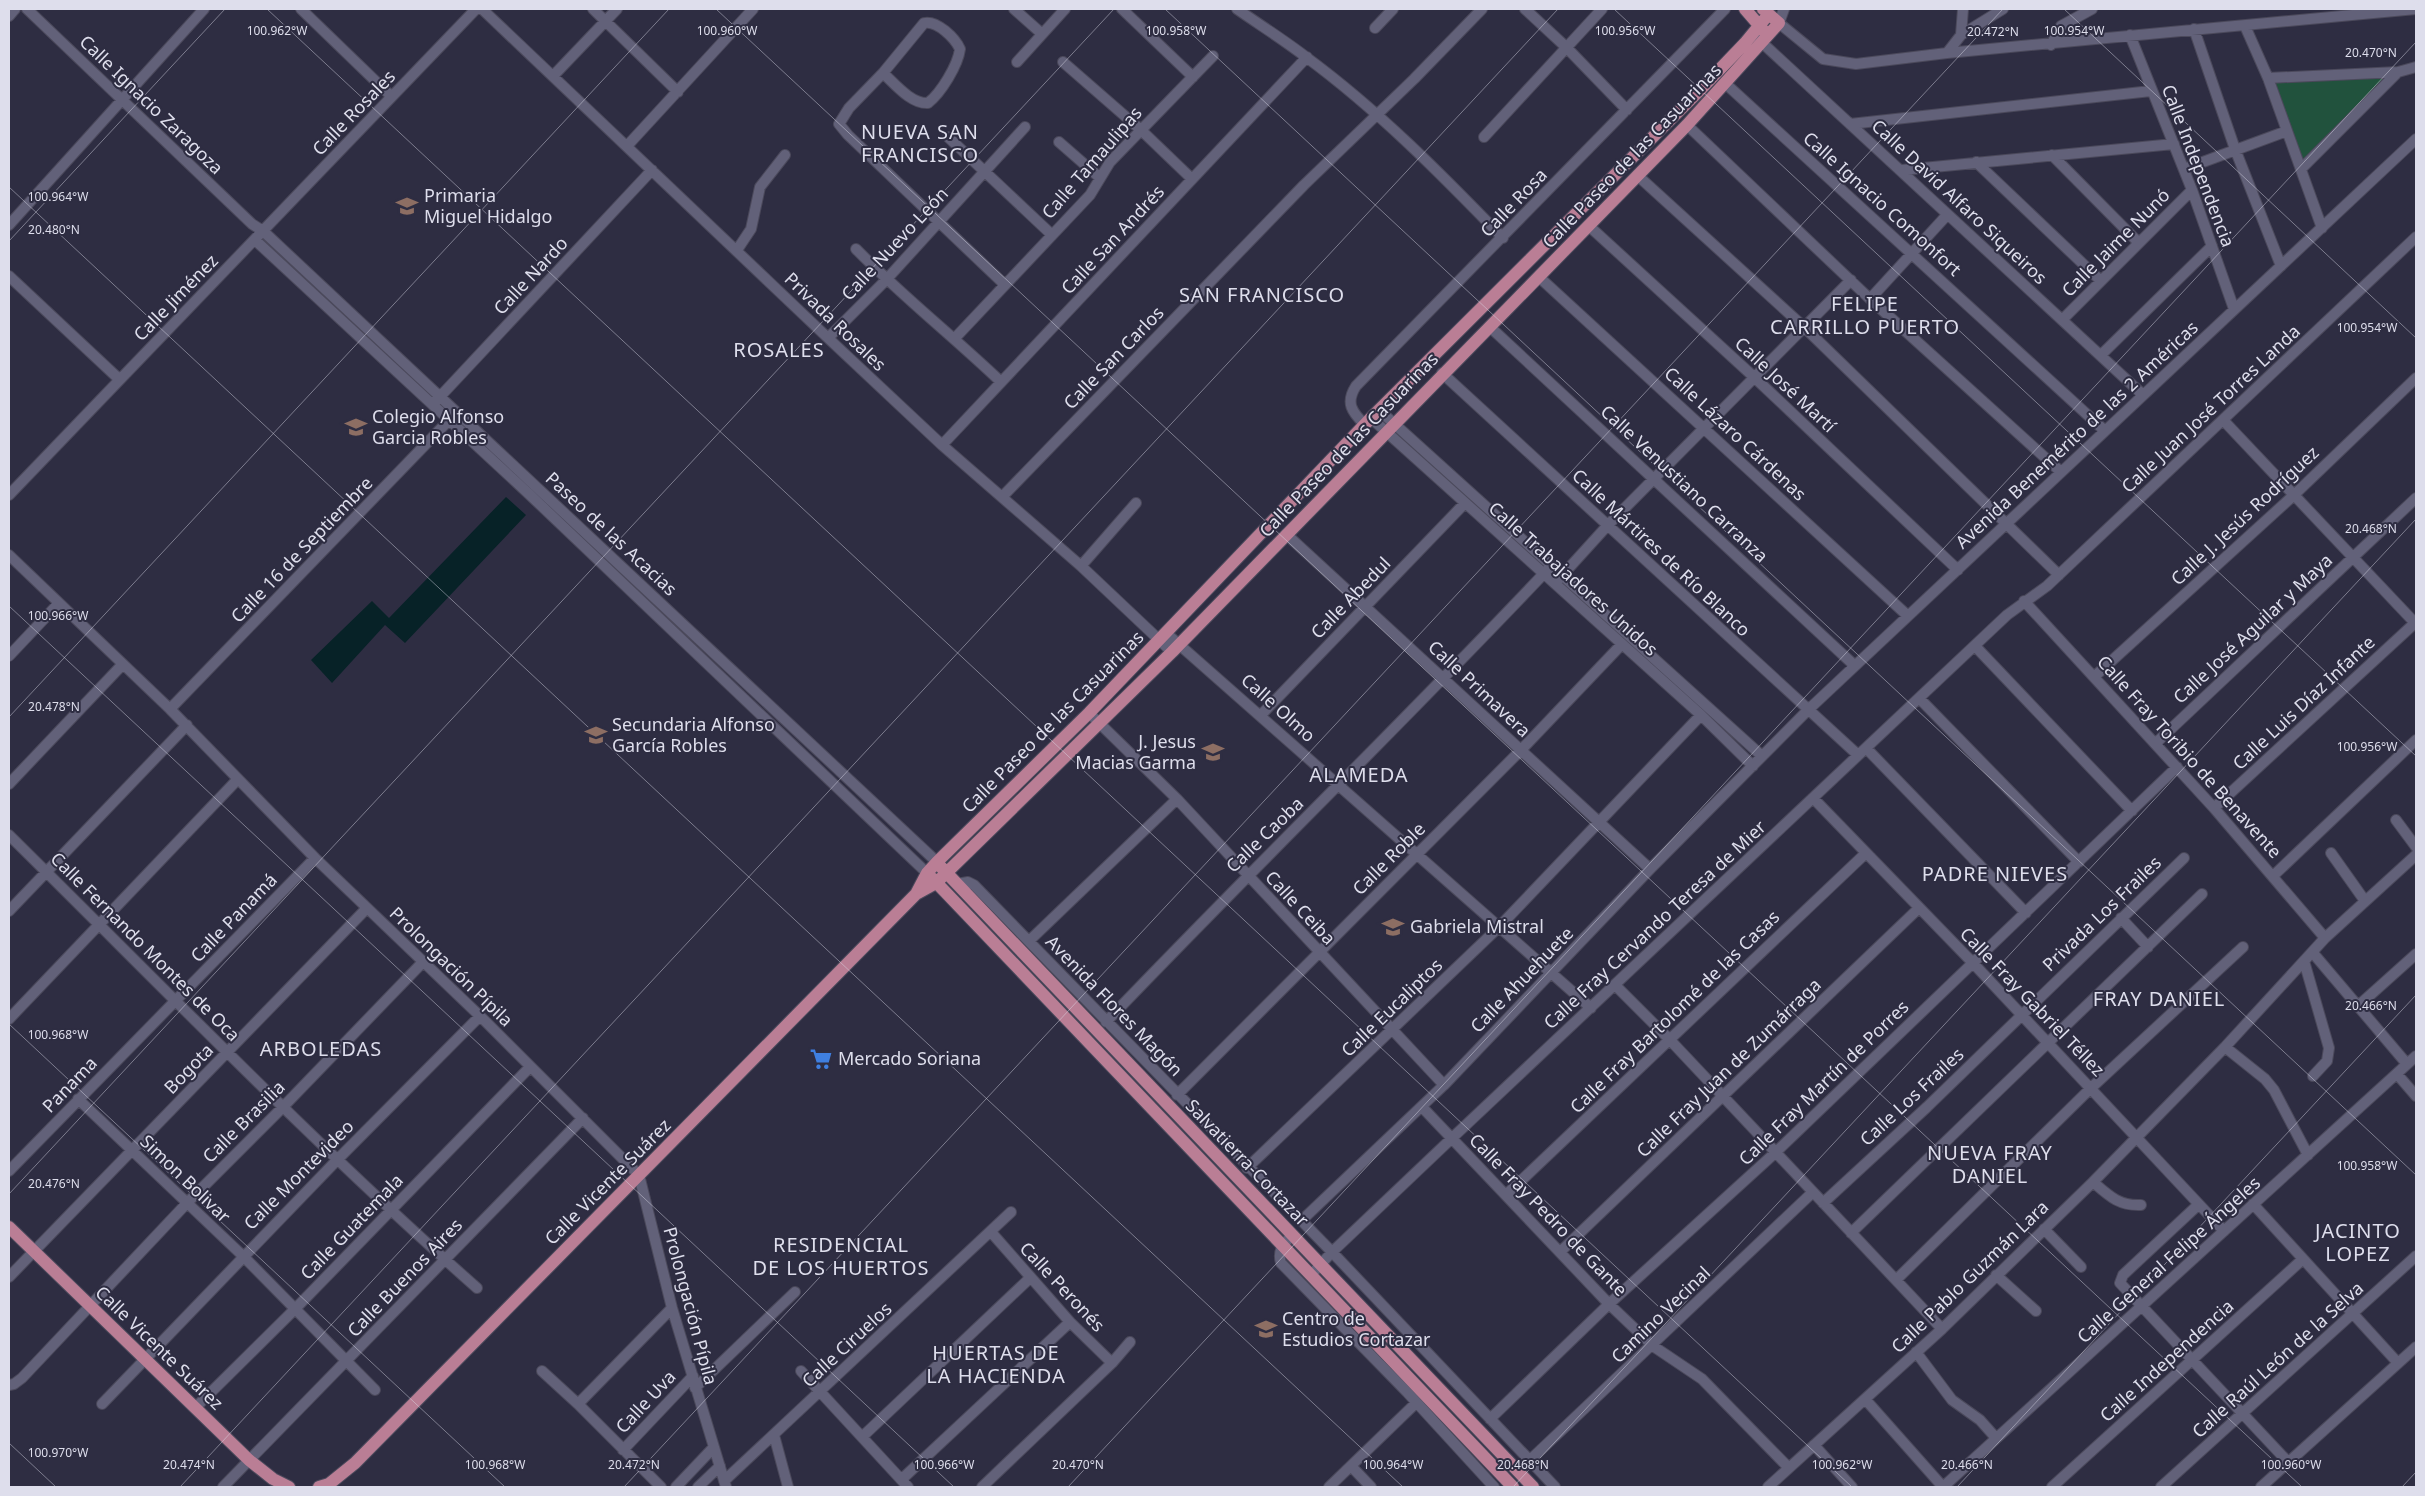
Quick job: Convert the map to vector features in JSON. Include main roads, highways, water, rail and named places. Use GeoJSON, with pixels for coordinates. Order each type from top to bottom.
{"type":"FeatureCollection","features":[{"type":"Feature","properties":{"kind":"main road"},"geometry":{"type":"LineString","coordinates":[[1744,9],[1756,30],[1766,40]]}},
{"type":"Feature","properties":{"kind":"main road","name":"Calle Paseo de las Casuarinas"},"geometry":{"type":"LineString","coordinates":[[926,873],[1163,637],[1365,416],[1756,30],[1769,11],[1778,24],[1766,40],[1687,125],[1539,277],[1442,373],[1101,724],[936,883]]}},
{"type":"Feature","properties":{"kind":"main road","name":"Salvatierra-Cortazar"},"geometry":{"type":"LineString","coordinates":[[937,862],[1533,1487]]}},
{"type":"Feature","properties":{"kind":"main road","name":"Salvatierra-Cortazar"},"geometry":{"type":"LineString","coordinates":[[926,873],[1294,1256],[1410,1388],[1513,1487]]}},
{"type":"Feature","properties":{"kind":"main road","name":"Calle Vicente Suárez"},"geometry":{"type":"LineString","coordinates":[[916,894],[926,873]]}},
{"type":"Feature","properties":{"kind":"main road","name":"Calle Vicente Suárez"},"geometry":{"type":"LineString","coordinates":[[327,1486],[355,1463],[916,894],[936,883]]}},
{"type":"Feature","properties":{"kind":"main road","name":"Calle Vicente Suárez"},"geometry":{"type":"LineString","coordinates":[[9,1228],[249,1460],[272,1479],[289,1487]]}},
{"type":"Feature","properties":{"kind":"place","name":"Primaria Miguel Hidalgo"},"geometry":{"type":"Point","coordinates":[407,206]}},
{"type":"Feature","properties":{"kind":"place","name":"Colegio Alfonso Garcia Robles"},"geometry":{"type":"Point","coordinates":[356,427]}},
{"type":"Feature","properties":{"kind":"place","name":"Secundaria Alfonso García Robles"},"geometry":{"type":"Point","coordinates":[596,735]}},
{"type":"Feature","properties":{"kind":"place","name":"J. Jesus Macias Garma"},"geometry":{"type":"Point","coordinates":[1213,752]}},
{"type":"Feature","properties":{"kind":"place","name":"Gabriela Mistral"},"geometry":{"type":"Point","coordinates":[1393,927]}},
{"type":"Feature","properties":{"kind":"place","name":"Mercado Soriana"},"geometry":{"type":"Point","coordinates":[821,1059]}},
{"type":"Feature","properties":{"kind":"place","name":"Centro de Estudios Cortazar"},"geometry":{"type":"Point","coordinates":[1266,1329]}},
{"type":"Feature","properties":{"kind":"district","name":"NUEVA SAN FRANCISCO"},"geometry":{"type":"Point","coordinates":[920,144]}},
{"type":"Feature","properties":{"kind":"district","name":"SAN FRANCISCO"},"geometry":{"type":"Point","coordinates":[1262,295]}},
{"type":"Feature","properties":{"kind":"district","name":"FELIPE CARRILLO PUERTO"},"geometry":{"type":"Point","coordinates":[1865,316]}},
{"type":"Feature","properties":{"kind":"district","name":"ROSALES"},"geometry":{"type":"Point","coordinates":[779,350]}},
{"type":"Feature","properties":{"kind":"district","name":"ALAMEDA"},"geometry":{"type":"Point","coordinates":[1359,775]}},
{"type":"Feature","properties":{"kind":"district","name":"PADRE NIEVES"},"geometry":{"type":"Point","coordinates":[1995,874]}},
{"type":"Feature","properties":{"kind":"district","name":"FRAY DANIEL"},"geometry":{"type":"Point","coordinates":[2159,999]}},
{"type":"Feature","properties":{"kind":"district","name":"ARBOLEDAS"},"geometry":{"type":"Point","coordinates":[321,1049]}},
{"type":"Feature","properties":{"kind":"district","name":"NUEVA FRAY DANIEL"},"geometry":{"type":"Point","coordinates":[1990,1164]}},
{"type":"Feature","properties":{"kind":"district","name":"JACINTO LOPEZ"},"geometry":{"type":"Point","coordinates":[2358,1242]}},
{"type":"Feature","properties":{"kind":"district","name":"RESIDENCIAL DE LOS HUERTOS"},"geometry":{"type":"Point","coordinates":[841,1256]}},
{"type":"Feature","properties":{"kind":"district","name":"HUERTAS DE LA HACIENDA"},"geometry":{"type":"Point","coordinates":[996,1364]}}]}
